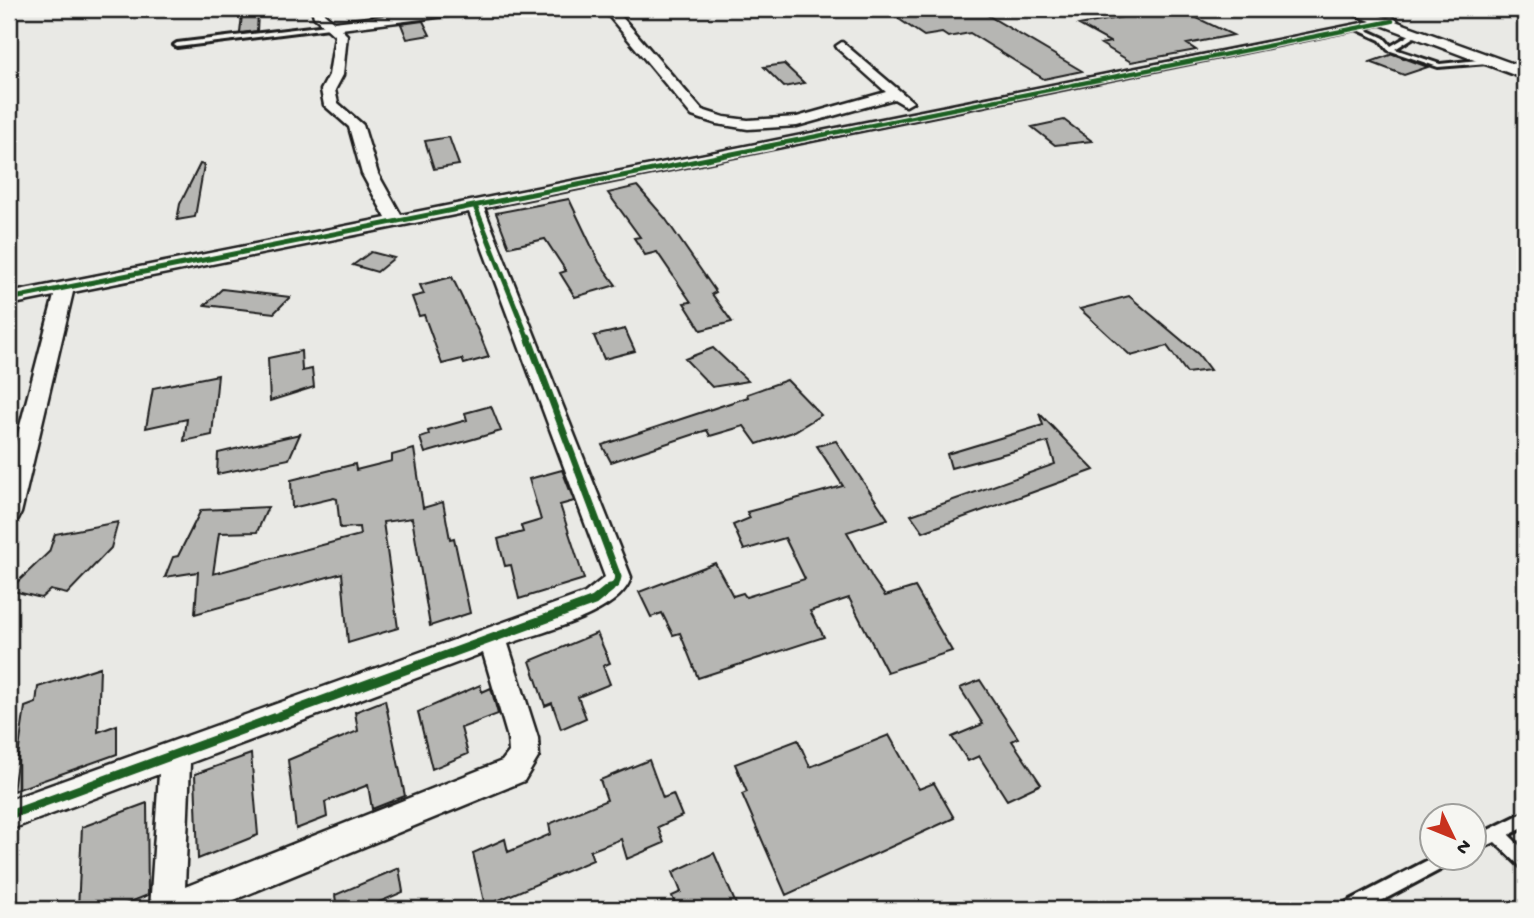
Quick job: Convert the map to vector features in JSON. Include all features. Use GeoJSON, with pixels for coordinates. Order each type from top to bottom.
{"type":"FeatureCollection","features":[{"type":"Feature","properties":{"kind":"main road"},"geometry":{"type":"LineString","coordinates":[[1347,9],[1524,71]]}},
{"type":"Feature","properties":{"kind":"main road"},"geometry":{"type":"LineString","coordinates":[[1359,9],[1415,34],[1488,61],[1524,71]]}},
{"type":"Feature","properties":{"kind":"street"},"geometry":{"type":"LineString","coordinates":[[317,9],[327,23],[335,26],[470,9]]}},
{"type":"Feature","properties":{"kind":"street"},"geometry":{"type":"LineString","coordinates":[[609,9],[697,113],[714,120],[749,127],[774,126],[820,117],[897,93]]}},
{"type":"Feature","properties":{"kind":"street"},"geometry":{"type":"LineString","coordinates":[[9,299],[1389,22]]}},
{"type":"Feature","properties":{"kind":"street"},"geometry":{"type":"LineString","coordinates":[[335,26],[341,35],[341,44],[336,75],[328,90],[331,105],[355,125],[370,174],[397,222]]}},
{"type":"Feature","properties":{"kind":"street"},"geometry":{"type":"LineString","coordinates":[[842,46],[921,116]]}},
{"type":"Feature","properties":{"kind":"street"},"geometry":{"type":"LineString","coordinates":[[9,815],[594,601],[616,584],[618,577],[522,317],[475,206]]}},
{"type":"Feature","properties":{"kind":"street"},"geometry":{"type":"LineString","coordinates":[[9,513],[65,288]]}},
{"type":"Feature","properties":{"kind":"street"},"geometry":{"type":"LineString","coordinates":[[175,754],[169,909],[513,771],[524,756],[523,738],[492,639]]}},
{"type":"Feature","properties":{"kind":"lane"},"geometry":{"type":"LineString","coordinates":[[177,44],[335,26]]}},
{"type":"Feature","properties":{"kind":"lane"},"geometry":{"type":"LineString","coordinates":[[1358,28],[1382,39],[1391,49],[1440,66],[1488,61]]}},
{"type":"Feature","properties":{"kind":"lane"},"geometry":{"type":"LineString","coordinates":[[1391,49],[1415,34]]}},
{"type":"Feature","properties":{"kind":"lane"},"geometry":{"type":"LineString","coordinates":[[1488,838],[1525,819]]}},
{"type":"Feature","properties":{"kind":"lane"},"geometry":{"type":"LineString","coordinates":[[1497,833],[1525,861]]}},
{"type":"Feature","properties":{"kind":"lane"},"geometry":{"type":"LineString","coordinates":[[1350,909],[1423,872]]}},
{"type":"Feature","properties":{"kind":"building"},"geometry":{"type":"Polygon","coordinates":[[[884,9],[977,9],[1082,71],[1044,79],[970,33],[948,37],[942,33],[924,36],[884,9]]]}},
{"type":"Feature","properties":{"kind":"building"},"geometry":{"type":"Polygon","coordinates":[[[1178,9],[1233,35],[1187,44],[1196,50],[1131,62],[1101,44],[1110,42],[1079,25],[1178,9]]]}},
{"type":"Feature","properties":{"kind":"building"},"geometry":{"type":"Polygon","coordinates":[[[258,13],[257,31],[240,33],[242,15],[258,13]]]}},
{"type":"Feature","properties":{"kind":"building"},"geometry":{"type":"Polygon","coordinates":[[[423,21],[430,35],[407,39],[401,24],[423,21]]]}},
{"type":"Feature","properties":{"kind":"building"},"geometry":{"type":"Polygon","coordinates":[[[1393,54],[1428,67],[1404,75],[1370,62],[1393,54]]]}},
{"type":"Feature","properties":{"kind":"building"},"geometry":{"type":"Polygon","coordinates":[[[784,64],[804,83],[784,87],[764,67],[784,64]]]}},
{"type":"Feature","properties":{"kind":"building"},"geometry":{"type":"Polygon","coordinates":[[[1064,120],[1092,141],[1055,145],[1032,127],[1064,120]]]}},
{"type":"Feature","properties":{"kind":"building"},"geometry":{"type":"Polygon","coordinates":[[[449,137],[459,165],[434,169],[425,141],[449,137]]]}},
{"type":"Feature","properties":{"kind":"building"},"geometry":{"type":"Polygon","coordinates":[[[200,164],[204,165],[195,217],[177,220],[180,204],[200,164]]]}},
{"type":"Feature","properties":{"kind":"building"},"geometry":{"type":"Polygon","coordinates":[[[637,186],[665,218],[716,292],[712,294],[732,322],[701,330],[684,303],[691,302],[657,252],[645,255],[634,238],[640,237],[608,193],[637,186]]]}},
{"type":"Feature","properties":{"kind":"building"},"geometry":{"type":"Polygon","coordinates":[[[569,199],[599,262],[616,285],[575,297],[560,273],[566,271],[545,239],[509,247],[496,213],[569,199]]]}},
{"type":"Feature","properties":{"kind":"building"},"geometry":{"type":"Polygon","coordinates":[[[371,252],[394,258],[377,272],[353,265],[371,252]]]}},
{"type":"Feature","properties":{"kind":"building"},"geometry":{"type":"Polygon","coordinates":[[[452,277],[489,357],[464,364],[462,359],[442,364],[424,315],[419,316],[412,297],[424,294],[420,285],[452,277]]]}},
{"type":"Feature","properties":{"kind":"building"},"geometry":{"type":"Polygon","coordinates":[[[222,289],[290,297],[274,313],[205,305],[222,289]]]}},
{"type":"Feature","properties":{"kind":"building"},"geometry":{"type":"Polygon","coordinates":[[[1129,296],[1198,354],[1210,370],[1187,373],[1167,346],[1131,356],[1080,309],[1129,296]]]}},
{"type":"Feature","properties":{"kind":"building"},"geometry":{"type":"Polygon","coordinates":[[[625,329],[635,351],[604,359],[594,336],[625,329]]]}},
{"type":"Feature","properties":{"kind":"building"},"geometry":{"type":"Polygon","coordinates":[[[713,348],[748,381],[712,387],[685,359],[713,348]]]}},
{"type":"Feature","properties":{"kind":"building"},"geometry":{"type":"Polygon","coordinates":[[[301,351],[302,371],[312,369],[314,387],[270,401],[268,358],[301,351]]]}},
{"type":"Feature","properties":{"kind":"building"},"geometry":{"type":"Polygon","coordinates":[[[218,375],[212,435],[184,441],[187,419],[146,428],[153,388],[218,375]]]}},
{"type":"Feature","properties":{"kind":"building"},"geometry":{"type":"Polygon","coordinates":[[[787,380],[821,415],[793,432],[757,444],[744,426],[710,436],[707,430],[611,462],[602,445],[748,397],[747,394],[787,380]]]}},
{"type":"Feature","properties":{"kind":"building"},"geometry":{"type":"Polygon","coordinates":[[[491,406],[501,431],[425,453],[420,438],[429,435],[428,431],[467,420],[465,413],[491,406]]]}},
{"type":"Feature","properties":{"kind":"building"},"geometry":{"type":"Polygon","coordinates":[[[1039,413],[1094,470],[923,532],[911,515],[1055,464],[1048,442],[951,468],[947,454],[1043,425],[1039,413]]]}},
{"type":"Feature","properties":{"kind":"building"},"geometry":{"type":"Polygon","coordinates":[[[300,434],[289,459],[217,474],[218,453],[300,434]]]}},
{"type":"Feature","properties":{"kind":"building"},"geometry":{"type":"Polygon","coordinates":[[[836,441],[888,519],[847,532],[885,596],[915,587],[952,651],[887,672],[849,598],[810,611],[824,637],[698,678],[680,633],[673,635],[662,613],[651,617],[639,592],[715,563],[733,596],[743,593],[746,597],[805,579],[785,538],[744,550],[733,525],[750,518],[747,512],[843,486],[817,446],[836,441]]]}},
{"type":"Feature","properties":{"kind":"building"},"geometry":{"type":"Polygon","coordinates":[[[414,449],[423,508],[443,502],[450,539],[454,538],[470,613],[430,626],[412,518],[383,522],[398,628],[348,643],[342,573],[195,614],[198,572],[165,577],[173,557],[178,556],[201,510],[268,507],[257,532],[219,533],[213,574],[360,535],[359,527],[340,528],[337,499],[292,508],[291,480],[355,464],[356,470],[392,461],[392,455],[414,449]]]}},
{"type":"Feature","properties":{"kind":"building"},"geometry":{"type":"Polygon","coordinates":[[[562,470],[574,501],[560,505],[584,579],[519,599],[511,565],[505,566],[498,539],[523,532],[521,526],[541,520],[529,479],[562,470]]]}},
{"type":"Feature","properties":{"kind":"building"},"geometry":{"type":"Polygon","coordinates":[[[118,522],[111,548],[67,594],[50,590],[41,598],[9,590],[49,552],[55,534],[118,522]]]}},
{"type":"Feature","properties":{"kind":"building"},"geometry":{"type":"Polygon","coordinates":[[[597,633],[610,663],[603,666],[610,684],[578,697],[586,718],[561,729],[552,703],[545,706],[530,661],[597,633]]]}},
{"type":"Feature","properties":{"kind":"building"},"geometry":{"type":"Polygon","coordinates":[[[100,667],[98,732],[117,725],[117,754],[13,791],[25,707],[36,703],[38,687],[100,667]]]}},
{"type":"Feature","properties":{"kind":"building"},"geometry":{"type":"Polygon","coordinates":[[[980,680],[1018,738],[1012,741],[1041,784],[1007,800],[979,756],[968,761],[952,737],[983,724],[960,688],[980,680]]]}},
{"type":"Feature","properties":{"kind":"building"},"geometry":{"type":"Polygon","coordinates":[[[480,685],[482,692],[491,688],[498,714],[461,728],[468,754],[432,769],[418,712],[480,685]]]}},
{"type":"Feature","properties":{"kind":"building"},"geometry":{"type":"Polygon","coordinates":[[[385,700],[405,796],[372,809],[368,785],[325,802],[327,817],[296,829],[288,760],[358,731],[355,712],[385,700]]]}},
{"type":"Feature","properties":{"kind":"building"},"geometry":{"type":"Polygon","coordinates":[[[889,735],[919,789],[934,783],[954,818],[786,895],[742,794],[747,792],[735,764],[798,740],[810,767],[889,735]]]}},
{"type":"Feature","properties":{"kind":"building"},"geometry":{"type":"Polygon","coordinates":[[[251,754],[258,835],[198,859],[195,774],[251,754]]]}},
{"type":"Feature","properties":{"kind":"building"},"geometry":{"type":"Polygon","coordinates":[[[649,760],[663,798],[673,794],[682,816],[658,827],[664,843],[627,859],[621,839],[590,851],[593,860],[485,906],[473,853],[505,839],[508,852],[551,834],[549,824],[607,800],[600,780],[649,760]]]}},
{"type":"Feature","properties":{"kind":"building"},"geometry":{"type":"Polygon","coordinates":[[[147,803],[148,895],[113,909],[78,909],[82,827],[147,803]]]}},
{"type":"Feature","properties":{"kind":"building"},"geometry":{"type":"Polygon","coordinates":[[[714,853],[738,909],[677,909],[672,896],[681,892],[673,872],[714,853]]]}},
{"type":"Feature","properties":{"kind":"building"},"geometry":{"type":"Polygon","coordinates":[[[399,868],[403,892],[363,909],[337,909],[335,895],[399,868]]]}},
{"type":"Feature","properties":{"kind":"cycle path"},"geometry":{"type":"LineString","coordinates":[[9,299],[1392,21]]}},
{"type":"Feature","properties":{"kind":"cycle path"},"geometry":{"type":"LineString","coordinates":[[9,815],[594,601],[616,584],[618,577],[475,206]]}}]}
